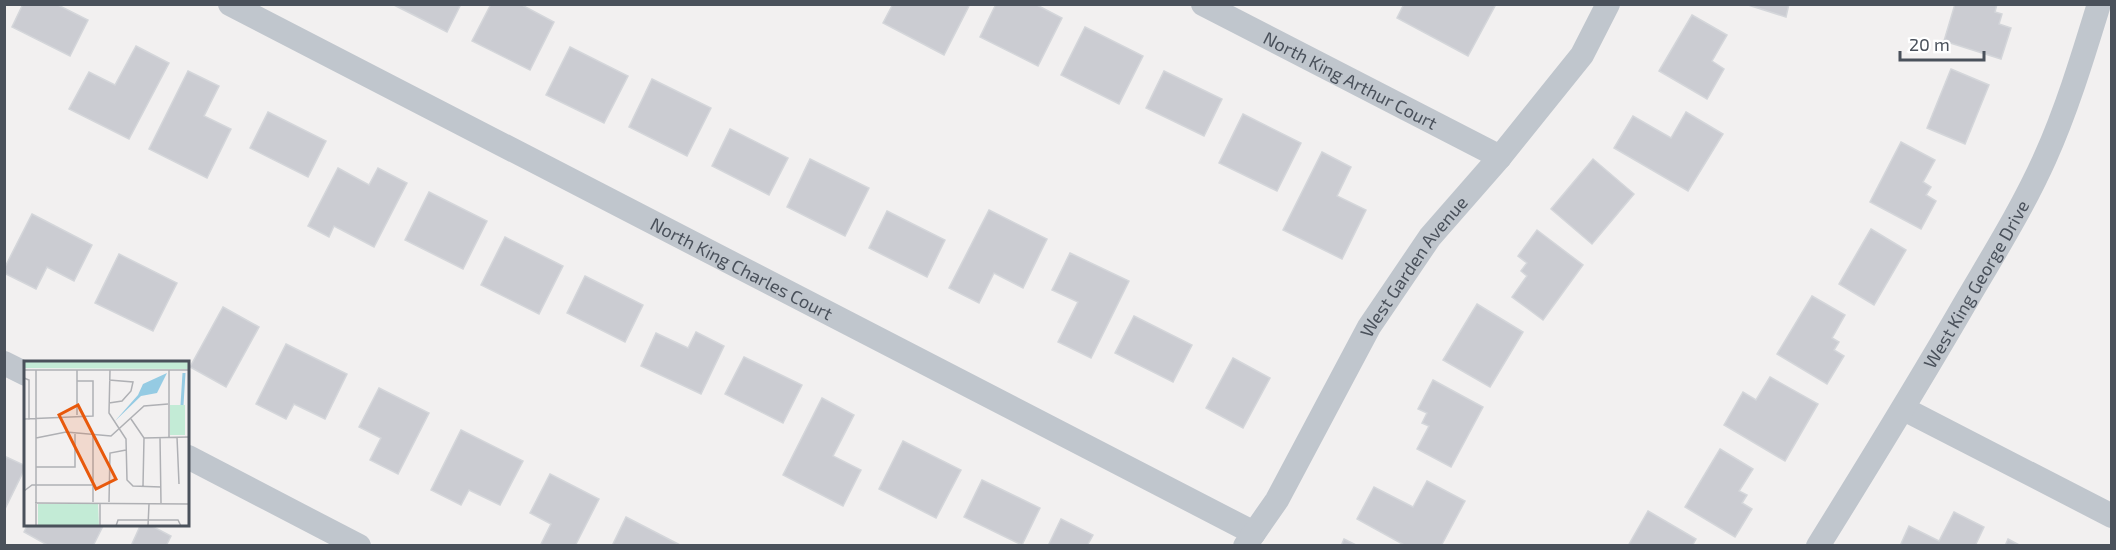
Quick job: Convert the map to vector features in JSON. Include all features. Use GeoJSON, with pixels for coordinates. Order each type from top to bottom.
{"type":"FeatureCollection","features":[{"type":"Feature","properties":{"kind":"street","name":"North King Charles Court"},"geometry":{"type":"LineString","coordinates":[[230,4],[1250,539]]}},
{"type":"Feature","properties":{"kind":"street","name":"North King Arthur Court"},"geometry":{"type":"LineString","coordinates":[[1203,4],[1500,157]]}},
{"type":"Feature","properties":{"kind":"street","name":"West Garden Avenue"},"geometry":{"type":"LineString","coordinates":[[1250,539],[1276,501],[1369,327],[1430,237],[1500,157],[1582,55],[1608,4]]}},
{"type":"Feature","properties":{"kind":"street","name":"West King George Drive"},"geometry":{"type":"LineString","coordinates":[[1818,546],[1904,410],[2022,205],[2036,177],[2079,70],[2099,4]]}},
{"type":"Feature","properties":{"kind":"street"},"geometry":{"type":"LineString","coordinates":[[4,363],[24,373]]}},
{"type":"Feature","properties":{"kind":"street"},"geometry":{"type":"LineString","coordinates":[[1904,410],[2112,516]]}},
{"type":"Feature","properties":{"kind":"street"},"geometry":{"type":"LineString","coordinates":[[189,458],[359,546]]}},
{"type":"Feature","properties":{"kind":"building"},"geometry":{"type":"Polygon","coordinates":[[[23,4],[56,4],[88,20],[70,56],[12,27],[23,4]]]}},
{"type":"Feature","properties":{"kind":"building"},"geometry":{"type":"Polygon","coordinates":[[[392,4],[461,4],[447,32],[392,4]]]}},
{"type":"Feature","properties":{"kind":"building"},"geometry":{"type":"Polygon","coordinates":[[[491,4],[520,4],[554,22],[530,70],[472,41],[491,4]]]}},
{"type":"Feature","properties":{"kind":"building"},"geometry":{"type":"Polygon","coordinates":[[[893,4],[970,4],[944,55],[883,23],[893,4]]]}},
{"type":"Feature","properties":{"kind":"building"},"geometry":{"type":"Polygon","coordinates":[[[996,4],[1035,4],[1062,18],[1038,66],[980,37],[996,4]]]}},
{"type":"Feature","properties":{"kind":"building"},"geometry":{"type":"Polygon","coordinates":[[[1404,4],[1492,4],[1495,6],[1468,56],[1397,18],[1404,4]]]}},
{"type":"Feature","properties":{"kind":"building"},"geometry":{"type":"Polygon","coordinates":[[[1745,4],[1789,4],[1786,17],[1745,4]]]}},
{"type":"Feature","properties":{"kind":"building"},"geometry":{"type":"Polygon","coordinates":[[[1955,4],[1997,4],[1995,12],[2002,14],[1999,24],[2011,28],[2001,59],[1944,41],[1955,4]]]}},
{"type":"Feature","properties":{"kind":"building"},"geometry":{"type":"Polygon","coordinates":[[[1692,15],[1727,35],[1712,61],[1724,69],[1707,99],[1659,71],[1692,15]]]}},
{"type":"Feature","properties":{"kind":"building"},"geometry":{"type":"Polygon","coordinates":[[[1085,27],[1143,56],[1119,104],[1061,75],[1085,27]]]}},
{"type":"Feature","properties":{"kind":"building"},"geometry":{"type":"Polygon","coordinates":[[[136,46],[169,63],[129,139],[69,109],[89,72],[115,85],[136,46]]]}},
{"type":"Feature","properties":{"kind":"building"},"geometry":{"type":"Polygon","coordinates":[[[570,47],[628,76],[604,123],[546,95],[570,47]]]}},
{"type":"Feature","properties":{"kind":"building"},"geometry":{"type":"Polygon","coordinates":[[[1951,69],[1989,85],[1965,144],[1927,128],[1951,69]]]}},
{"type":"Feature","properties":{"kind":"building"},"geometry":{"type":"Polygon","coordinates":[[[188,71],[219,86],[204,116],[231,129],[207,178],[149,149],[188,71]]]}},
{"type":"Feature","properties":{"kind":"building"},"geometry":{"type":"Polygon","coordinates":[[[1164,71],[1222,99],[1204,136],[1146,108],[1164,71]]]}},
{"type":"Feature","properties":{"kind":"building"},"geometry":{"type":"Polygon","coordinates":[[[652,79],[711,108],[687,156],[629,127],[652,79]]]}},
{"type":"Feature","properties":{"kind":"building"},"geometry":{"type":"Polygon","coordinates":[[[268,112],[326,141],[308,177],[250,148],[268,112]]]}},
{"type":"Feature","properties":{"kind":"building"},"geometry":{"type":"Polygon","coordinates":[[[1686,112],[1723,134],[1688,191],[1614,148],[1633,116],[1671,138],[1686,112]]]}},
{"type":"Feature","properties":{"kind":"building"},"geometry":{"type":"Polygon","coordinates":[[[1243,114],[1301,143],[1277,191],[1219,163],[1243,114]]]}},
{"type":"Feature","properties":{"kind":"building"},"geometry":{"type":"Polygon","coordinates":[[[730,129],[788,158],[769,195],[712,166],[730,129]]]}},
{"type":"Feature","properties":{"kind":"building"},"geometry":{"type":"Polygon","coordinates":[[[1901,142],[1935,160],[1923,182],[1931,187],[1926,195],[1936,201],[1921,229],[1870,202],[1901,142]]]}},
{"type":"Feature","properties":{"kind":"building"},"geometry":{"type":"Polygon","coordinates":[[[1322,152],[1351,167],[1337,196],[1366,210],[1342,259],[1283,230],[1322,152]]]}},
{"type":"Feature","properties":{"kind":"building"},"geometry":{"type":"Polygon","coordinates":[[[810,159],[869,188],[845,236],[787,207],[810,159]]]}},
{"type":"Feature","properties":{"kind":"building"},"geometry":{"type":"Polygon","coordinates":[[[1593,159],[1634,194],[1592,244],[1551,209],[1593,159]]]}},
{"type":"Feature","properties":{"kind":"building"},"geometry":{"type":"Polygon","coordinates":[[[338,168],[369,185],[378,168],[407,183],[374,247],[334,226],[329,237],[308,226],[338,168]]]}},
{"type":"Feature","properties":{"kind":"building"},"geometry":{"type":"Polygon","coordinates":[[[429,192],[487,221],[463,269],[405,240],[429,192]]]}},
{"type":"Feature","properties":{"kind":"building"},"geometry":{"type":"Polygon","coordinates":[[[989,210],[1047,239],[1023,288],[994,273],[979,303],[949,288],[989,210]]]}},
{"type":"Feature","properties":{"kind":"building"},"geometry":{"type":"Polygon","coordinates":[[[887,211],[945,240],[927,277],[869,248],[887,211]]]}},
{"type":"Feature","properties":{"kind":"building"},"geometry":{"type":"Polygon","coordinates":[[[32,214],[92,245],[74,281],[47,267],[36,289],[4,273],[32,214]]]}},
{"type":"Feature","properties":{"kind":"building"},"geometry":{"type":"Polygon","coordinates":[[[1871,229],[1906,250],[1874,305],[1839,284],[1871,229]]]}},
{"type":"Feature","properties":{"kind":"building"},"geometry":{"type":"Polygon","coordinates":[[[1537,230],[1583,265],[1543,320],[1512,297],[1527,276],[1521,271],[1527,263],[1518,256],[1537,230]]]}},
{"type":"Feature","properties":{"kind":"building"},"geometry":{"type":"Polygon","coordinates":[[[505,237],[563,266],[539,314],[481,285],[505,237]]]}},
{"type":"Feature","properties":{"kind":"building"},"geometry":{"type":"Polygon","coordinates":[[[1070,253],[1129,281],[1091,358],[1058,342],[1078,302],[1052,290],[1070,253]]]}},
{"type":"Feature","properties":{"kind":"building"},"geometry":{"type":"Polygon","coordinates":[[[119,254],[177,283],[153,331],[95,303],[119,254]]]}},
{"type":"Feature","properties":{"kind":"building"},"geometry":{"type":"Polygon","coordinates":[[[585,276],[643,305],[625,342],[567,313],[585,276]]]}},
{"type":"Feature","properties":{"kind":"building"},"geometry":{"type":"Polygon","coordinates":[[[1812,296],[1845,315],[1832,338],[1839,342],[1834,350],[1844,356],[1827,384],[1777,354],[1812,296]]]}},
{"type":"Feature","properties":{"kind":"building"},"geometry":{"type":"Polygon","coordinates":[[[1477,304],[1523,332],[1490,387],[1443,360],[1477,304]]]}},
{"type":"Feature","properties":{"kind":"building"},"geometry":{"type":"Polygon","coordinates":[[[223,307],[259,327],[226,387],[190,367],[223,307]]]}},
{"type":"Feature","properties":{"kind":"building"},"geometry":{"type":"Polygon","coordinates":[[[1134,316],[1192,345],[1173,382],[1115,353],[1134,316]]]}},
{"type":"Feature","properties":{"kind":"building"},"geometry":{"type":"Polygon","coordinates":[[[696,332],[724,346],[701,394],[641,366],[656,333],[688,348],[696,332]]]}},
{"type":"Feature","properties":{"kind":"building"},"geometry":{"type":"Polygon","coordinates":[[[286,344],[347,374],[325,419],[294,404],[286,419],[256,404],[286,344]]]}},
{"type":"Feature","properties":{"kind":"building"},"geometry":{"type":"Polygon","coordinates":[[[744,357],[802,385],[783,423],[725,394],[744,357]]]}},
{"type":"Feature","properties":{"kind":"building"},"geometry":{"type":"Polygon","coordinates":[[[1233,358],[1270,378],[1243,428],[1206,408],[1233,358]]]}},
{"type":"Feature","properties":{"kind":"building"},"geometry":{"type":"Polygon","coordinates":[[[1770,377],[1818,404],[1785,461],[1724,425],[1743,392],[1756,400],[1770,377]]]}},
{"type":"Feature","properties":{"kind":"building"},"geometry":{"type":"Polygon","coordinates":[[[1433,380],[1483,407],[1451,467],[1417,449],[1429,426],[1422,423],[1427,413],[1418,409],[1433,380]]]}},
{"type":"Feature","properties":{"kind":"building"},"geometry":{"type":"Polygon","coordinates":[[[379,388],[429,413],[398,474],[370,460],[381,438],[359,427],[379,388]]]}},
{"type":"Feature","properties":{"kind":"building"},"geometry":{"type":"Polygon","coordinates":[[[822,398],[854,415],[833,456],[861,470],[843,506],[783,475],[822,398]]]}},
{"type":"Feature","properties":{"kind":"building"},"geometry":{"type":"Polygon","coordinates":[[[461,430],[523,461],[500,505],[469,490],[461,505],[431,490],[461,430]]]}},
{"type":"Feature","properties":{"kind":"building"},"geometry":{"type":"Polygon","coordinates":[[[903,441],[961,470],[936,518],[879,489],[903,441]]]}},
{"type":"Feature","properties":{"kind":"building"},"geometry":{"type":"Polygon","coordinates":[[[1720,449],[1753,469],[1739,491],[1747,495],[1742,503],[1752,509],[1735,537],[1685,507],[1720,449]]]}},
{"type":"Feature","properties":{"kind":"building"},"geometry":{"type":"Polygon","coordinates":[[[4,456],[24,465],[24,470],[4,511],[4,456]]]}},
{"type":"Feature","properties":{"kind":"building"},"geometry":{"type":"Polygon","coordinates":[[[550,474],[599,499],[575,546],[540,546],[551,524],[530,513],[550,474]]]}},
{"type":"Feature","properties":{"kind":"building"},"geometry":{"type":"Polygon","coordinates":[[[982,480],[1040,508],[1022,545],[964,517],[982,480]]]}},
{"type":"Feature","properties":{"kind":"building"},"geometry":{"type":"Polygon","coordinates":[[[1427,481],[1465,501],[1441,546],[1406,546],[1357,519],[1374,487],[1413,507],[1427,481]]]}},
{"type":"Feature","properties":{"kind":"building"},"geometry":{"type":"Polygon","coordinates":[[[1648,511],[1696,539],[1692,546],[1628,546],[1648,511]]]}},
{"type":"Feature","properties":{"kind":"building"},"geometry":{"type":"Polygon","coordinates":[[[1954,512],[1984,527],[1975,546],[1900,546],[1909,526],[1939,541],[1954,512]]]}},
{"type":"Feature","properties":{"kind":"building"},"geometry":{"type":"Polygon","coordinates":[[[626,517],[682,546],[612,546],[626,517]]]}},
{"type":"Feature","properties":{"kind":"building"},"geometry":{"type":"Polygon","coordinates":[[[1061,519],[1093,535],[1087,546],[1048,546],[1061,519]]]}},
{"type":"Feature","properties":{"kind":"building"},"geometry":{"type":"Polygon","coordinates":[[[27,526],[103,526],[93,546],[49,546],[24,532],[27,526]]]}},
{"type":"Feature","properties":{"kind":"building"},"geometry":{"type":"Polygon","coordinates":[[[140,526],[152,526],[171,536],[166,546],[131,546],[140,526]]]}},
{"type":"Feature","properties":{"kind":"building"},"geometry":{"type":"Polygon","coordinates":[[[1344,539],[1358,546],[1341,546],[1344,539]]]}},
{"type":"Feature","properties":{"kind":"building"},"geometry":{"type":"Polygon","coordinates":[[[2008,539],[2021,546],[2005,546],[2008,539]]]}}]}
